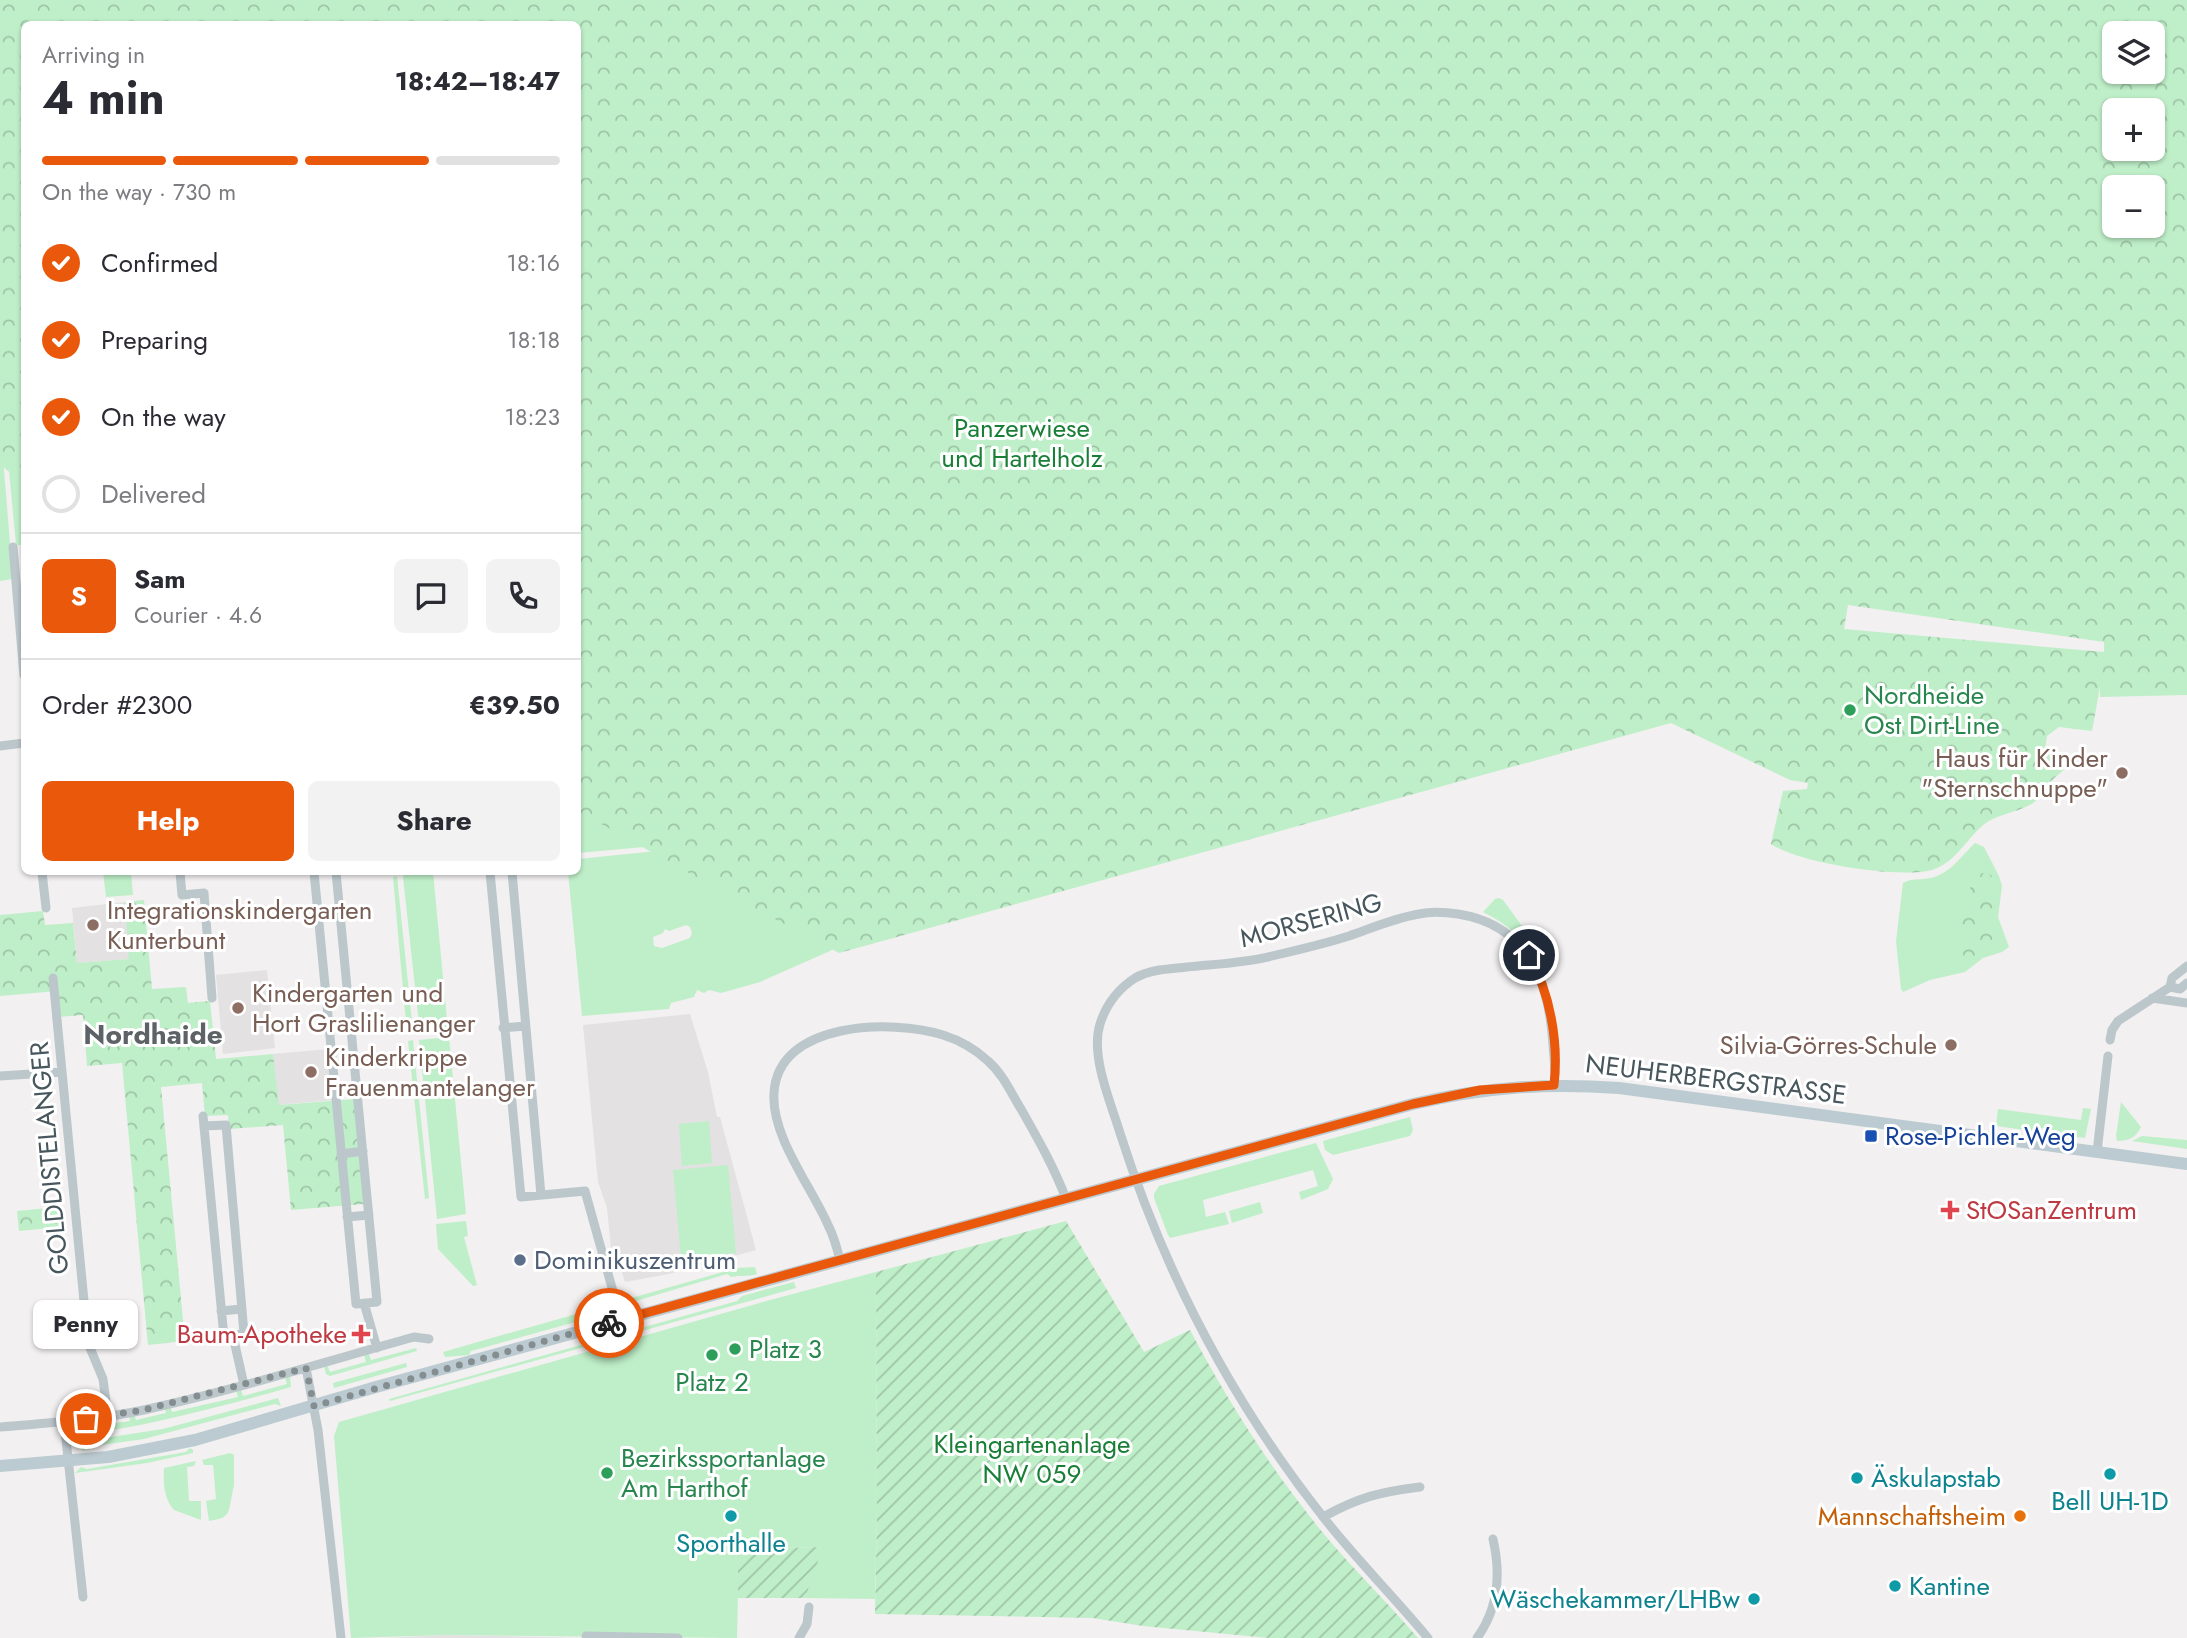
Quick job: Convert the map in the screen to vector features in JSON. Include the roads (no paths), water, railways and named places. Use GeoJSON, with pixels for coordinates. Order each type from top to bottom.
{"type":"FeatureCollection","features":[{"type":"Feature","properties":{"kind":"main road","name":"NEUHERBERGSTRASSE"},"geometry":{"type":"LineString","coordinates":[[0,1465],[68,1461],[175,1445],[621,1320],[1443,1097],[1523,1086],[1619,1088],[2187,1164]]}},
{"type":"Feature","properties":{"kind":"street"},"geometry":{"type":"LineString","coordinates":[[13,547],[21,640]]}},
{"type":"Feature","properties":{"kind":"street"},"geometry":{"type":"LineString","coordinates":[[0,746],[21,743]]}},
{"type":"Feature","properties":{"kind":"street"},"geometry":{"type":"LineString","coordinates":[[43,875],[46,908]]}},
{"type":"Feature","properties":{"kind":"street"},"geometry":{"type":"LineString","coordinates":[[180,875],[182,895],[204,893],[212,998]]}},
{"type":"Feature","properties":{"kind":"street"},"geometry":{"type":"LineString","coordinates":[[314,875],[356,1304],[377,1302],[336,875]]}},
{"type":"Feature","properties":{"kind":"street"},"geometry":{"type":"LineString","coordinates":[[490,875],[503,1028],[522,1196],[584,1191],[621,1320]]}},
{"type":"Feature","properties":{"kind":"street"},"geometry":{"type":"LineString","coordinates":[[512,875],[541,1195]]}},
{"type":"Feature","properties":{"kind":"street","name":"MORSERING"},"geometry":{"type":"LineString","coordinates":[[1428,1638],[1323,1517],[1241,1402],[1211,1350],[1161,1245],[1136,1180],[1106,1089],[1097,1039],[1108,1004],[1138,976],[1158,970],[1258,959],[1306,949],[1420,913],[1437,912],[1475,917],[1507,932],[1529,955],[1547,999],[1552,1024],[1554,1085]]}},
{"type":"Feature","properties":{"kind":"street"},"geometry":{"type":"LineString","coordinates":[[2170,987],[2172,978],[2187,966]]}},
{"type":"Feature","properties":{"kind":"street","name":"GOLDDISTELANGER"},"geometry":{"type":"LineString","coordinates":[[53,978],[88,1343],[103,1379],[108,1416]]}},
{"type":"Feature","properties":{"kind":"street"},"geometry":{"type":"LineString","coordinates":[[2110,1041],[2112,1030],[2118,1021],[2170,987],[2180,989],[2187,983]]}},
{"type":"Feature","properties":{"kind":"street"},"geometry":{"type":"LineString","coordinates":[[2152,998],[2187,1003]]}},
{"type":"Feature","properties":{"kind":"street"},"geometry":{"type":"LineString","coordinates":[[329,1027],[351,1025]]}},
{"type":"Feature","properties":{"kind":"street"},"geometry":{"type":"LineString","coordinates":[[503,1028],[525,1026]]}},
{"type":"Feature","properties":{"kind":"street"},"geometry":{"type":"LineString","coordinates":[[840,1260],[828,1224],[782,1133],[774,1097],[775,1083],[787,1059],[802,1046],[846,1029],[872,1026],[922,1029],[944,1035],[978,1052],[1004,1079],[1056,1170],[1066,1199]]}},
{"type":"Feature","properties":{"kind":"street"},"geometry":{"type":"LineString","coordinates":[[2097,1152],[2108,1056]]}},
{"type":"Feature","properties":{"kind":"street"},"geometry":{"type":"LineString","coordinates":[[0,1076],[62,1072]]}},
{"type":"Feature","properties":{"kind":"street"},"geometry":{"type":"LineString","coordinates":[[203,1121],[226,1125],[241,1309],[244,1333],[224,1337],[203,1121]]}},
{"type":"Feature","properties":{"kind":"street"},"geometry":{"type":"LineString","coordinates":[[341,1154],[363,1152]]}},
{"type":"Feature","properties":{"kind":"street"},"geometry":{"type":"LineString","coordinates":[[348,1217],[369,1215]]}},
{"type":"Feature","properties":{"kind":"street"},"geometry":{"type":"LineString","coordinates":[[364,1303],[377,1348]]}},
{"type":"Feature","properties":{"kind":"street"},"geometry":{"type":"LineString","coordinates":[[221,1311],[241,1309]]}},
{"type":"Feature","properties":{"kind":"street"},"geometry":{"type":"LineString","coordinates":[[233,1336],[244,1385]]}},
{"type":"Feature","properties":{"kind":"street"},"geometry":{"type":"LineString","coordinates":[[0,1427],[143,1410],[244,1385],[414,1337],[429,1339]]}},
{"type":"Feature","properties":{"kind":"street"},"geometry":{"type":"LineString","coordinates":[[306,1368],[314,1406],[341,1638]]}},
{"type":"Feature","properties":{"kind":"street"},"geometry":{"type":"LineString","coordinates":[[64,1421],[83,1597]]}},
{"type":"Feature","properties":{"kind":"street"},"geometry":{"type":"LineString","coordinates":[[1323,1517],[1350,1502],[1375,1493],[1420,1487]]}},
{"type":"Feature","properties":{"kind":"street"},"geometry":{"type":"LineString","coordinates":[[1477,1638],[1485,1626],[1496,1594],[1497,1557],[1493,1539]]}},
{"type":"Feature","properties":{"kind":"street"},"geometry":{"type":"LineString","coordinates":[[799,1638],[807,1624],[809,1607]]}},
{"type":"Feature","properties":{"kind":"street"},"geometry":{"type":"LineString","coordinates":[[586,1636],[678,1638]]}},
{"type":"Feature","properties":{"kind":"place","name":"Nordheide Ost Dirt-Line"},"geometry":{"type":"Point","coordinates":[1850,710]}},
{"type":"Feature","properties":{"kind":"place","name":"Haus für Kinder \"Sternschnuppe\""},"geometry":{"type":"Point","coordinates":[2122,773]}},
{"type":"Feature","properties":{"kind":"place","name":"Integrationskindergarten Kunterbunt"},"geometry":{"type":"Point","coordinates":[93,925]}},
{"type":"Feature","properties":{"kind":"place","name":"Kindergarten und Hort Graslilienanger"},"geometry":{"type":"Point","coordinates":[238,1008]}},
{"type":"Feature","properties":{"kind":"place","name":"Silvia-Görres-Schule"},"geometry":{"type":"Point","coordinates":[1951,1045]}},
{"type":"Feature","properties":{"kind":"place","name":"Kinderkrippe Frauenmantelanger"},"geometry":{"type":"Point","coordinates":[311,1072]}},
{"type":"Feature","properties":{"kind":"place","name":"Rose-Pichler-Weg"},"geometry":{"type":"Point","coordinates":[1871,1136]}},
{"type":"Feature","properties":{"kind":"place","name":"StOSanZentrum"},"geometry":{"type":"Point","coordinates":[1950,1210]}},
{"type":"Feature","properties":{"kind":"place","name":"Dominikuszentrum"},"geometry":{"type":"Point","coordinates":[520,1260]}},
{"type":"Feature","properties":{"kind":"place","name":"Baum-Apotheke"},"geometry":{"type":"Point","coordinates":[361,1334]}},
{"type":"Feature","properties":{"kind":"place","name":"Platz 3"},"geometry":{"type":"Point","coordinates":[735,1349]}},
{"type":"Feature","properties":{"kind":"place","name":"Platz 2"},"geometry":{"type":"Point","coordinates":[712,1355]}},
{"type":"Feature","properties":{"kind":"place","name":"Penny"},"geometry":{"type":"Point","coordinates":[86,1419]}},
{"type":"Feature","properties":{"kind":"place","name":"Bezirkssportanlage Am Harthof"},"geometry":{"type":"Point","coordinates":[607,1473]}},
{"type":"Feature","properties":{"kind":"place","name":"Bell UH-1D"},"geometry":{"type":"Point","coordinates":[2110,1474]}},
{"type":"Feature","properties":{"kind":"place","name":"Äskulapstab"},"geometry":{"type":"Point","coordinates":[1857,1478]}},
{"type":"Feature","properties":{"kind":"place","name":"Sporthalle"},"geometry":{"type":"Point","coordinates":[731,1516]}},
{"type":"Feature","properties":{"kind":"place","name":"Mannschaftsheim"},"geometry":{"type":"Point","coordinates":[2020,1516]}},
{"type":"Feature","properties":{"kind":"place","name":"Kantine"},"geometry":{"type":"Point","coordinates":[1895,1586]}},
{"type":"Feature","properties":{"kind":"place","name":"Wäschekammer/LHBw"},"geometry":{"type":"Point","coordinates":[1754,1599]}},
{"type":"Feature","properties":{"kind":"district","name":"Nordhaide"},"geometry":{"type":"Point","coordinates":[153,1034]}},
{"type":"Feature","properties":{"kind":"park label","name":"Panzerwiese und Hartelholz"},"geometry":{"type":"Point","coordinates":[1022,443]}},
{"type":"Feature","properties":{"kind":"park label","name":"Kleingartenanlage NW 059"},"geometry":{"type":"Point","coordinates":[1032,1459]}}]}
